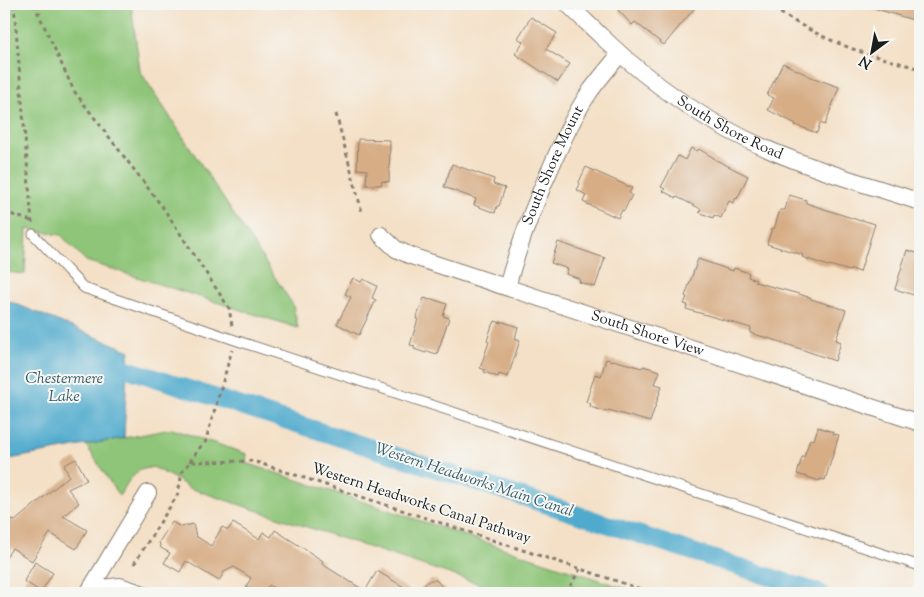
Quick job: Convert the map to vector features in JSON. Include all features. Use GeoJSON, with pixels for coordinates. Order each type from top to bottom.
{"type":"FeatureCollection","features":[{"type":"Feature","properties":{"kind":"street","name":"South Shore Road"},"geometry":{"type":"LineString","coordinates":[[568,4],[620,54],[663,88],[711,121],[793,160],[920,202]]}},
{"type":"Feature","properties":{"kind":"street","name":"South Shore Mount"},"geometry":{"type":"LineString","coordinates":[[506,287],[529,218],[564,137],[591,90],[620,54]]}},
{"type":"Feature","properties":{"kind":"street","name":"South Shore View"},"geometry":{"type":"LineString","coordinates":[[381,235],[396,249],[411,256],[920,423]]}},
{"type":"Feature","properties":{"kind":"street"},"geometry":{"type":"LineString","coordinates":[[90,591],[148,493]]}},
{"type":"Feature","properties":{"kind":"street"},"geometry":{"type":"LineString","coordinates":[[90,591],[120,586],[141,593]]}},
{"type":"Feature","properties":{"kind":"lane"},"geometry":{"type":"LineString","coordinates":[[33,234],[84,288],[235,340],[920,566]]}},
{"type":"Feature","properties":{"kind":"path"},"geometry":{"type":"LineString","coordinates":[[14,4],[33,234]]}},
{"type":"Feature","properties":{"kind":"path"},"geometry":{"type":"LineString","coordinates":[[34,4],[74,91],[164,209],[229,308],[235,340],[205,443],[198,449],[182,472],[178,494],[134,564]]}},
{"type":"Feature","properties":{"kind":"path"},"geometry":{"type":"LineString","coordinates":[[38,4],[41,19]]}},
{"type":"Feature","properties":{"kind":"path"},"geometry":{"type":"LineString","coordinates":[[767,4],[805,27],[853,49],[920,69]]}},
{"type":"Feature","properties":{"kind":"path"},"geometry":{"type":"LineString","coordinates":[[336,114],[362,212]]}},
{"type":"Feature","properties":{"kind":"path"},"geometry":{"type":"LineString","coordinates":[[4,210],[32,221]]}},
{"type":"Feature","properties":{"kind":"path","name":"Western Headworks Canal Pathway"},"geometry":{"type":"LineString","coordinates":[[190,462],[253,461],[653,593]]}},
{"type":"Feature","properties":{"kind":"path"},"geometry":{"type":"LineString","coordinates":[[566,593],[580,569]]}},
{"type":"Feature","properties":{"kind":"green space"},"geometry":{"type":"Polygon","coordinates":[[[4,4],[131,4],[140,71],[293,305],[298,328],[86,261],[61,235],[27,229],[25,274],[4,272],[4,4]]]}},
{"type":"Feature","properties":{"kind":"green space"},"geometry":{"type":"Polygon","coordinates":[[[172,429],[247,454],[246,463],[639,593],[507,593],[189,488],[153,467],[140,470],[130,479],[119,496],[86,445],[172,429]]]}},
{"type":"Feature","properties":{"kind":"water","name":"Chestermere Lake"},"geometry":{"type":"Polygon","coordinates":[[[4,299],[130,351],[127,369],[124,438],[4,460],[4,299]]]}},
{"type":"Feature","properties":{"kind":"building"},"geometry":{"type":"Polygon","coordinates":[[[624,4],[698,4],[664,45],[635,22],[632,25],[618,10],[624,4]]]}},
{"type":"Feature","properties":{"kind":"building"},"geometry":{"type":"Polygon","coordinates":[[[871,4],[920,4],[920,22],[870,7],[871,4]]]}},
{"type":"Feature","properties":{"kind":"building"},"geometry":{"type":"Polygon","coordinates":[[[531,17],[557,33],[546,49],[570,64],[558,82],[515,54],[523,42],[518,38],[531,17]]]}},
{"type":"Feature","properties":{"kind":"building"},"geometry":{"type":"Polygon","coordinates":[[[783,63],[811,77],[839,87],[825,125],[820,123],[817,133],[795,125],[768,110],[774,98],[767,95],[783,63]]]}},
{"type":"Feature","properties":{"kind":"building"},"geometry":{"type":"Polygon","coordinates":[[[358,139],[390,140],[389,182],[382,181],[381,185],[366,185],[367,170],[357,169],[358,139]]]}},
{"type":"Feature","properties":{"kind":"building"},"geometry":{"type":"Polygon","coordinates":[[[691,148],[697,151],[699,149],[714,159],[748,176],[737,199],[733,203],[729,201],[721,218],[714,215],[713,218],[699,212],[701,209],[663,191],[665,189],[661,187],[678,156],[685,160],[691,148]]]}},
{"type":"Feature","properties":{"kind":"building"},"geometry":{"type":"Polygon","coordinates":[[[452,164],[494,179],[493,184],[505,188],[495,213],[474,205],[476,199],[444,187],[452,164]]]}},
{"type":"Feature","properties":{"kind":"building"},"geometry":{"type":"Polygon","coordinates":[[[586,167],[632,188],[629,193],[632,195],[618,218],[583,202],[586,195],[577,190],[586,167]]]}},
{"type":"Feature","properties":{"kind":"building"},"geometry":{"type":"Polygon","coordinates":[[[789,195],[806,200],[806,203],[875,224],[860,272],[828,266],[802,257],[803,255],[767,244],[780,210],[785,210],[789,195]]]}},
{"type":"Feature","properties":{"kind":"building"},"geometry":{"type":"Polygon","coordinates":[[[558,242],[605,258],[595,287],[579,282],[580,279],[566,274],[568,269],[551,263],[558,242]]]}},
{"type":"Feature","properties":{"kind":"building"},"geometry":{"type":"Polygon","coordinates":[[[907,250],[920,254],[920,297],[895,289],[907,250]]]}},
{"type":"Feature","properties":{"kind":"building"},"geometry":{"type":"Polygon","coordinates":[[[698,259],[733,271],[734,268],[749,273],[748,277],[756,280],[755,282],[846,310],[836,340],[841,342],[835,361],[750,333],[751,328],[686,309],[688,305],[684,304],[687,297],[685,296],[698,259]]]}},
{"type":"Feature","properties":{"kind":"building"},"geometry":{"type":"Polygon","coordinates":[[[353,278],[361,282],[363,279],[377,286],[372,298],[376,300],[359,335],[337,324],[351,297],[345,294],[353,278]]]}},
{"type":"Feature","properties":{"kind":"building"},"geometry":{"type":"Polygon","coordinates":[[[424,298],[447,304],[443,316],[449,318],[437,354],[414,349],[415,346],[410,345],[418,319],[416,319],[424,298]]]}},
{"type":"Feature","properties":{"kind":"building"},"geometry":{"type":"Polygon","coordinates":[[[495,321],[501,323],[501,321],[518,327],[515,338],[520,340],[508,377],[499,374],[498,377],[484,372],[485,370],[480,368],[489,342],[487,341],[492,325],[495,321]]]}},
{"type":"Feature","properties":{"kind":"building"},"geometry":{"type":"Polygon","coordinates":[[[606,359],[660,371],[655,384],[662,386],[650,422],[590,407],[591,404],[586,402],[595,374],[601,376],[606,359]]]}},
{"type":"Feature","properties":{"kind":"building"},"geometry":{"type":"Polygon","coordinates":[[[818,427],[839,435],[825,480],[820,479],[820,481],[797,474],[810,439],[814,440],[818,427]]]}},
{"type":"Feature","properties":{"kind":"building"},"geometry":{"type":"Polygon","coordinates":[[[76,459],[87,480],[68,489],[79,503],[63,516],[87,530],[76,549],[50,533],[32,561],[12,548],[4,561],[4,528],[10,518],[15,521],[69,476],[64,465],[76,459]]]}},
{"type":"Feature","properties":{"kind":"building"},"geometry":{"type":"Polygon","coordinates":[[[172,522],[181,527],[193,524],[196,536],[211,546],[222,527],[228,530],[233,523],[259,539],[263,532],[271,537],[275,530],[323,561],[322,564],[365,591],[377,571],[414,593],[282,593],[269,585],[264,593],[256,593],[246,587],[251,578],[234,567],[224,572],[219,581],[186,561],[180,572],[164,563],[170,553],[161,548],[159,542],[172,522]]]}},
{"type":"Feature","properties":{"kind":"building"},"geometry":{"type":"Polygon","coordinates":[[[35,562],[53,573],[41,592],[24,581],[35,562]]]}},
{"type":"Feature","properties":{"kind":"building"},"geometry":{"type":"Polygon","coordinates":[[[430,580],[436,580],[448,593],[415,593],[430,580]]]}},
{"type":"Feature","properties":{"kind":"waterway","name":"Western Headworks Main Canal"},"geometry":{"type":"LineString","coordinates":[[127,369],[820,593]]}}]}
